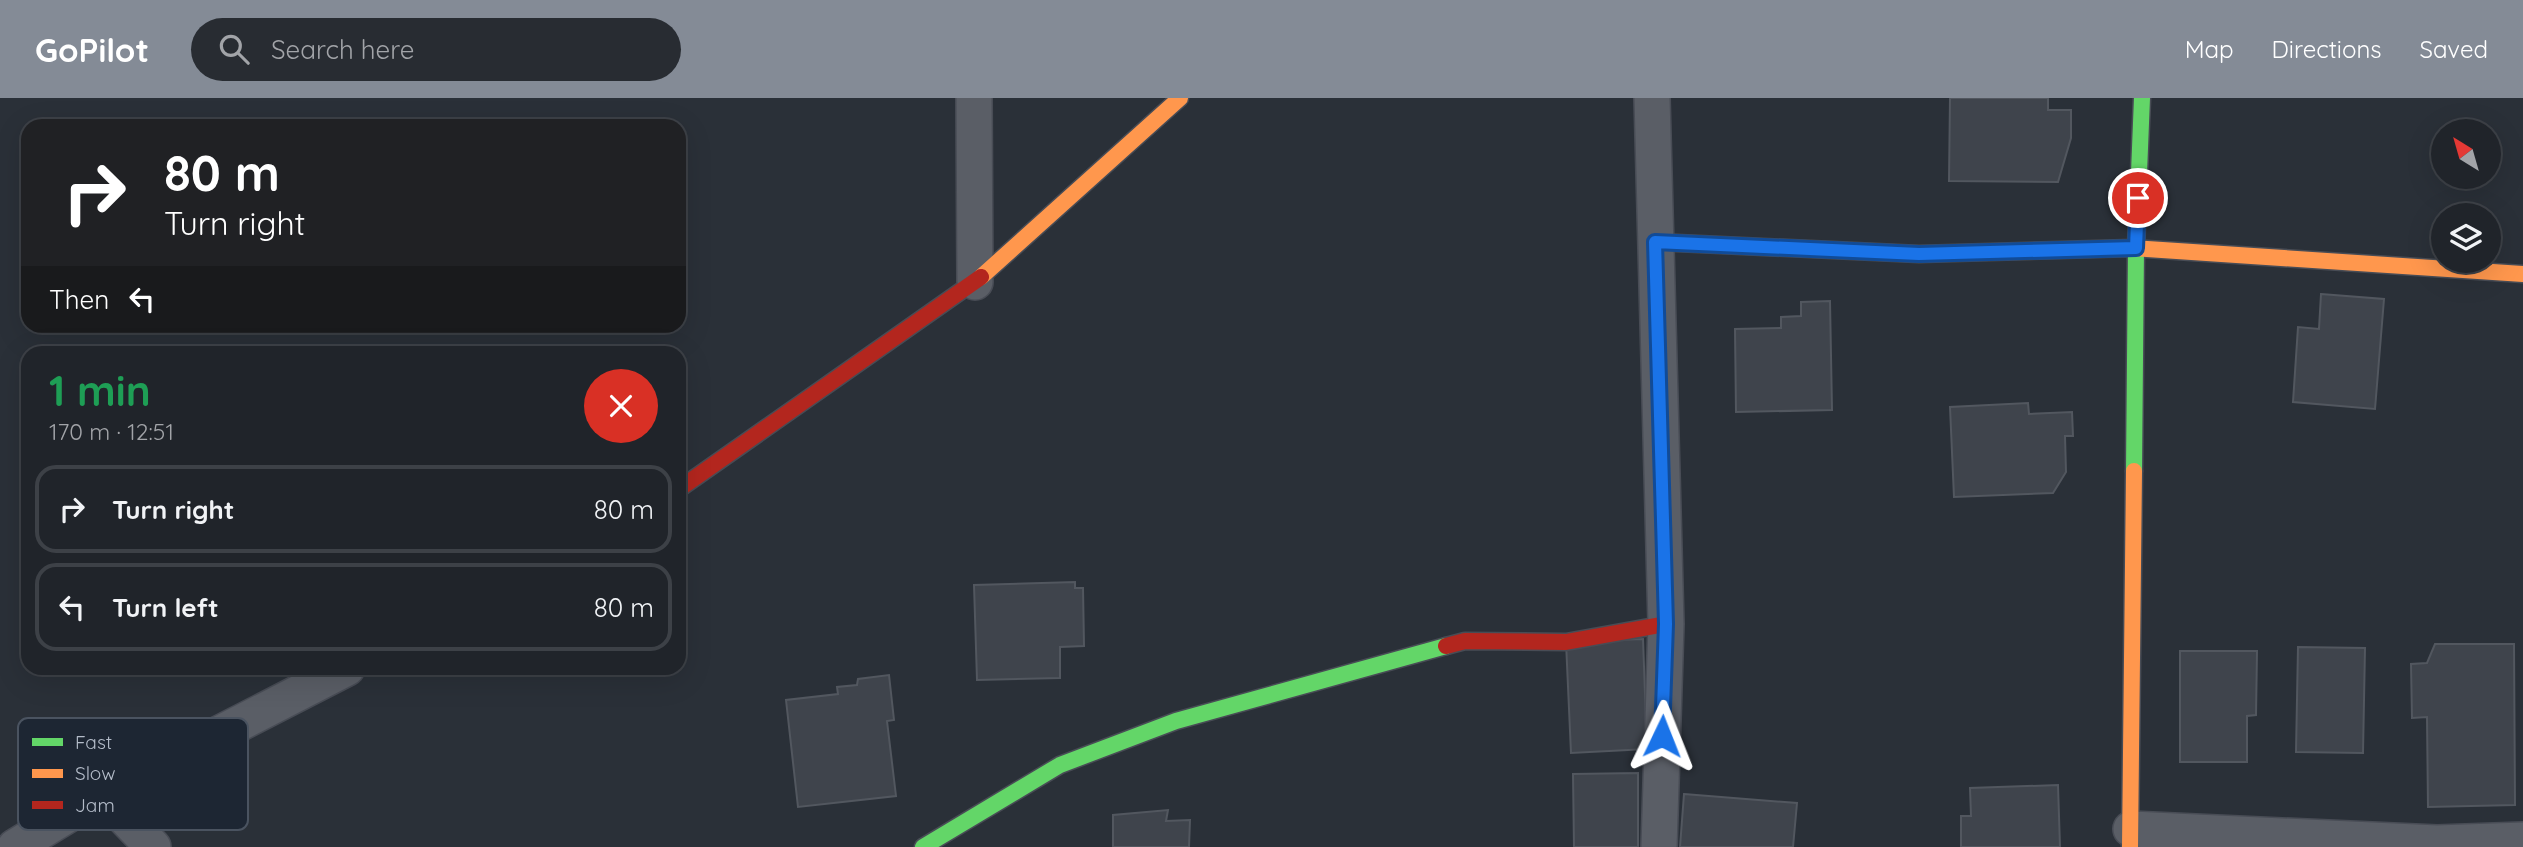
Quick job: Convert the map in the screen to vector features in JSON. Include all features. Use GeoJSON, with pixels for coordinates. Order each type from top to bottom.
{"type":"FeatureCollection","features":[{"type":"Feature","properties":{"kind":"street"},"geometry":{"type":"LineString","coordinates":[[974,98],[975,282]]}},
{"type":"Feature","properties":{"kind":"street"},"geometry":{"type":"LineString","coordinates":[[686,484],[975,282],[1180,98]]}},
{"type":"Feature","properties":{"kind":"street"},"geometry":{"type":"LineString","coordinates":[[1652,98],[1666,624],[1659,847]]}},
{"type":"Feature","properties":{"kind":"street"},"geometry":{"type":"LineString","coordinates":[[2142,98],[2136,248],[2131,838],[2519,842]]}},
{"type":"Feature","properties":{"kind":"street"},"geometry":{"type":"LineString","coordinates":[[1655,242],[1919,254],[2136,248],[2523,274]]}},
{"type":"Feature","properties":{"kind":"street"},"geometry":{"type":"LineString","coordinates":[[923,847],[1060,765],[1176,721],[1465,641],[1566,642],[1666,624]]}},
{"type":"Feature","properties":{"kind":"street"},"geometry":{"type":"LineString","coordinates":[[248,719],[332,675]]}},
{"type":"Feature","properties":{"kind":"street"},"geometry":{"type":"LineString","coordinates":[[15,847],[43,830]]}},
{"type":"Feature","properties":{"kind":"street"},"geometry":{"type":"LineString","coordinates":[[137,830],[153,847]]}},
{"type":"Feature","properties":{"kind":"building"},"geometry":{"type":"Polygon","coordinates":[[[1950,98],[2048,98],[2048,110],[2071,110],[2071,138],[2058,182],[1949,181],[1950,98]]]}},
{"type":"Feature","properties":{"kind":"building"},"geometry":{"type":"Polygon","coordinates":[[[2321,294],[2384,299],[2375,409],[2293,402],[2298,327],[2319,329],[2321,294]]]}},
{"type":"Feature","properties":{"kind":"building"},"geometry":{"type":"Polygon","coordinates":[[[1830,301],[1832,410],[1736,412],[1735,329],[1781,328],[1781,317],[1801,316],[1801,302],[1830,301]]]}},
{"type":"Feature","properties":{"kind":"building"},"geometry":{"type":"Polygon","coordinates":[[[2028,403],[2029,414],[2072,412],[2073,436],[2065,436],[2066,472],[2053,493],[1954,497],[1950,407],[2028,403]]]}},
{"type":"Feature","properties":{"kind":"building"},"geometry":{"type":"Polygon","coordinates":[[[1075,582],[1075,588],[1083,588],[1084,646],[1060,647],[1060,678],[977,680],[974,585],[1075,582]]]}},
{"type":"Feature","properties":{"kind":"building"},"geometry":{"type":"Polygon","coordinates":[[[1643,639],[1647,749],[1571,753],[1566,642],[1643,639]]]}},
{"type":"Feature","properties":{"kind":"building"},"geometry":{"type":"Polygon","coordinates":[[[2435,644],[2514,644],[2515,805],[2428,807],[2427,717],[2412,718],[2411,664],[2427,663],[2435,644]]]}},
{"type":"Feature","properties":{"kind":"building"},"geometry":{"type":"Polygon","coordinates":[[[2298,647],[2365,648],[2363,753],[2296,752],[2298,647]]]}},
{"type":"Feature","properties":{"kind":"building"},"geometry":{"type":"Polygon","coordinates":[[[2180,651],[2257,651],[2256,715],[2247,716],[2247,762],[2180,762],[2180,651]]]}},
{"type":"Feature","properties":{"kind":"building"},"geometry":{"type":"Polygon","coordinates":[[[889,675],[894,720],[887,721],[896,796],[798,807],[786,700],[838,694],[837,687],[857,685],[858,679],[889,675]]]}},
{"type":"Feature","properties":{"kind":"building"},"geometry":{"type":"Polygon","coordinates":[[[1638,773],[1638,847],[1574,847],[1573,774],[1638,773]]]}},
{"type":"Feature","properties":{"kind":"building"},"geometry":{"type":"Polygon","coordinates":[[[2058,785],[2060,847],[1961,847],[1961,816],[1971,816],[1970,788],[2058,785]]]}},
{"type":"Feature","properties":{"kind":"building"},"geometry":{"type":"Polygon","coordinates":[[[1684,794],[1797,803],[1793,847],[1680,847],[1684,794]]]}},
{"type":"Feature","properties":{"kind":"building"},"geometry":{"type":"Polygon","coordinates":[[[1168,810],[1166,821],[1190,820],[1189,847],[1113,847],[1113,815],[1168,810]]]}},
{"type":"Feature","properties":{"kind":"traffic: fast"},"geometry":{"type":"LineString","coordinates":[[2134,471],[2136,248],[2142,98]]}},
{"type":"Feature","properties":{"kind":"traffic: fast"},"geometry":{"type":"LineString","coordinates":[[1655,242],[1919,254],[2132,248]]}},
{"type":"Feature","properties":{"kind":"traffic: fast"},"geometry":{"type":"LineString","coordinates":[[923,847],[1060,765],[1176,721],[1446,646]]}},
{"type":"Feature","properties":{"kind":"traffic: slow"},"geometry":{"type":"LineString","coordinates":[[981,277],[1180,98]]}},
{"type":"Feature","properties":{"kind":"traffic: slow"},"geometry":{"type":"LineString","coordinates":[[2132,248],[2523,274]]}},
{"type":"Feature","properties":{"kind":"traffic: slow"},"geometry":{"type":"LineString","coordinates":[[2130,847],[2134,471]]}},
{"type":"Feature","properties":{"kind":"traffic: jam"},"geometry":{"type":"LineString","coordinates":[[686,484],[981,277]]}},
{"type":"Feature","properties":{"kind":"traffic: jam"},"geometry":{"type":"LineString","coordinates":[[1446,646],[1465,641],[1566,642],[1666,624]]}},
{"type":"Feature","properties":{"kind":"route"},"geometry":{"type":"LineString","coordinates":[[1662,736],[1666,624],[1655,242],[1919,254],[2136,248],[2138,198]]}}]}
